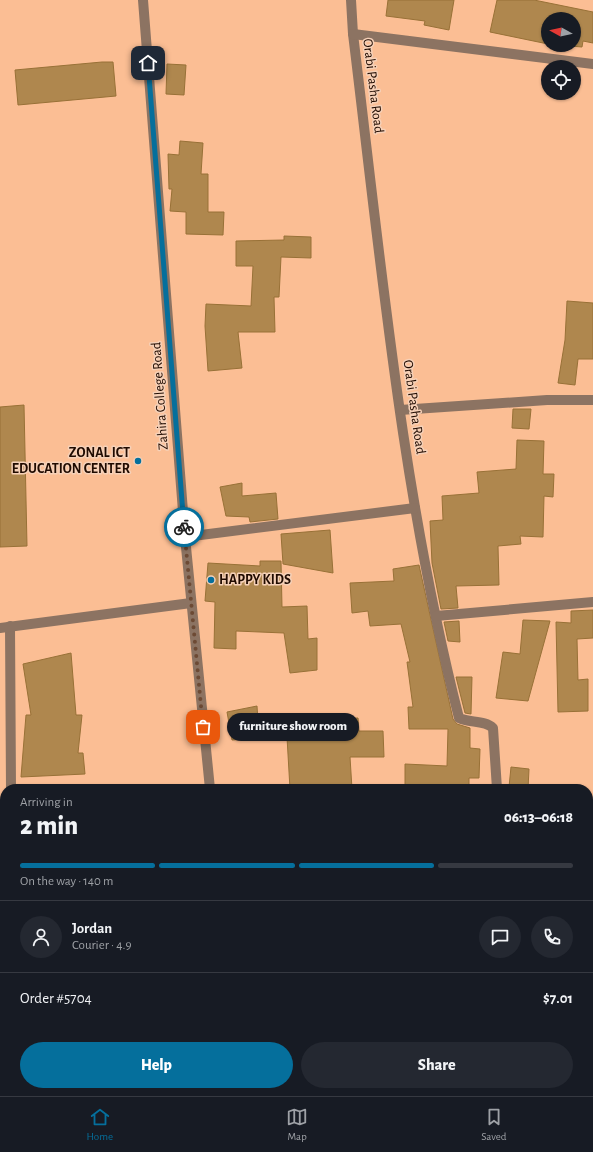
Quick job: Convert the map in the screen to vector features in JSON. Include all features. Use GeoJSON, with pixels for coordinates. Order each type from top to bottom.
{"type":"FeatureCollection","features":[{"type":"Feature","properties":{"kind":"street","name":"Zahira College Road"},"geometry":{"type":"LineString","coordinates":[[143,0],[185,537],[209,784]]}},
{"type":"Feature","properties":{"kind":"street","name":"Orabi Pasha Road"},"geometry":{"type":"LineString","coordinates":[[351,0],[353,34],[400,410],[415,508],[436,616],[459,718],[465,721],[489,725],[493,728],[497,784]]}},
{"type":"Feature","properties":{"kind":"street"},"geometry":{"type":"LineString","coordinates":[[353,34],[593,64]]}},
{"type":"Feature","properties":{"kind":"street"},"geometry":{"type":"LineString","coordinates":[[400,410],[547,400],[593,400]]}},
{"type":"Feature","properties":{"kind":"street"},"geometry":{"type":"LineString","coordinates":[[185,537],[415,508]]}},
{"type":"Feature","properties":{"kind":"street"},"geometry":{"type":"LineString","coordinates":[[436,616],[593,602]]}},
{"type":"Feature","properties":{"kind":"street"},"geometry":{"type":"LineString","coordinates":[[12,784],[5,627],[191,603]]}},
{"type":"Feature","properties":{"kind":"building"},"geometry":{"type":"Polygon","coordinates":[[[388,0],[454,0],[449,30],[424,25],[425,21],[386,16],[388,0]]]}},
{"type":"Feature","properties":{"kind":"building"},"geometry":{"type":"Polygon","coordinates":[[[497,0],[534,0],[593,12],[593,43],[583,41],[582,47],[581,12],[541,12],[541,43],[490,32],[497,0]]]}},
{"type":"Feature","properties":{"kind":"building"},"geometry":{"type":"Polygon","coordinates":[[[113,62],[116,96],[18,105],[15,70],[113,62]]]}},
{"type":"Feature","properties":{"kind":"building"},"geometry":{"type":"Polygon","coordinates":[[[167,64],[186,65],[184,95],[166,94],[167,64]]]}},
{"type":"Feature","properties":{"kind":"building"},"geometry":{"type":"Polygon","coordinates":[[[180,141],[203,143],[201,174],[208,174],[208,212],[224,212],[223,235],[186,234],[186,212],[170,211],[172,189],[169,189],[168,154],[179,155],[180,141]]]}},
{"type":"Feature","properties":{"kind":"building"},"geometry":{"type":"Polygon","coordinates":[[[284,236],[311,237],[311,258],[281,257],[279,297],[274,297],[275,332],[238,332],[242,368],[208,371],[205,326],[206,304],[251,306],[253,266],[236,266],[236,241],[284,240],[284,236]]]}},
{"type":"Feature","properties":{"kind":"building"},"geometry":{"type":"Polygon","coordinates":[[[567,301],[593,303],[593,359],[578,359],[575,385],[558,383],[565,340],[567,301]]]}},
{"type":"Feature","properties":{"kind":"building"},"geometry":{"type":"Polygon","coordinates":[[[24,405],[27,546],[0,547],[0,407],[24,405]]]}},
{"type":"Feature","properties":{"kind":"building"},"geometry":{"type":"Polygon","coordinates":[[[513,409],[531,409],[529,429],[512,428],[513,409]]]}},
{"type":"Feature","properties":{"kind":"building"},"geometry":{"type":"Polygon","coordinates":[[[517,440],[544,441],[543,474],[554,474],[553,497],[544,496],[543,537],[520,536],[521,544],[498,546],[499,585],[456,586],[458,608],[441,609],[432,563],[430,521],[443,520],[442,496],[479,493],[477,472],[516,469],[517,440]]]}},
{"type":"Feature","properties":{"kind":"building"},"geometry":{"type":"Polygon","coordinates":[[[242,483],[242,496],[276,493],[278,519],[250,522],[249,517],[226,516],[220,487],[242,483]]]}},
{"type":"Feature","properties":{"kind":"building"},"geometry":{"type":"Polygon","coordinates":[[[330,530],[333,573],[283,564],[281,534],[330,530]]]}},
{"type":"Feature","properties":{"kind":"building"},"geometry":{"type":"Polygon","coordinates":[[[260,561],[281,561],[282,607],[307,606],[308,639],[317,638],[317,670],[290,673],[284,633],[236,631],[236,649],[214,648],[215,602],[205,601],[208,563],[260,566],[260,561]]]}},
{"type":"Feature","properties":{"kind":"building"},"geometry":{"type":"Polygon","coordinates":[[[419,565],[453,719],[457,724],[470,728],[470,748],[480,749],[479,778],[469,778],[469,784],[405,784],[405,764],[447,766],[448,729],[409,729],[408,707],[413,707],[407,662],[410,662],[401,624],[370,626],[368,611],[352,613],[350,583],[394,581],[393,569],[419,565]]]}},
{"type":"Feature","properties":{"kind":"building"},"geometry":{"type":"Polygon","coordinates":[[[593,610],[593,638],[577,639],[578,680],[588,679],[588,711],[558,712],[556,622],[571,623],[571,611],[593,610]]]}},
{"type":"Feature","properties":{"kind":"building"},"geometry":{"type":"Polygon","coordinates":[[[523,620],[550,621],[528,701],[496,698],[503,652],[520,654],[523,620]]]}},
{"type":"Feature","properties":{"kind":"building"},"geometry":{"type":"Polygon","coordinates":[[[459,621],[460,642],[448,641],[444,622],[459,621]]]}},
{"type":"Feature","properties":{"kind":"building"},"geometry":{"type":"Polygon","coordinates":[[[71,653],[76,715],[82,715],[78,753],[83,753],[85,774],[21,777],[26,715],[31,715],[23,664],[71,653]]]}},
{"type":"Feature","properties":{"kind":"building"},"geometry":{"type":"Polygon","coordinates":[[[456,677],[472,677],[471,714],[465,713],[456,677]]]}},
{"type":"Feature","properties":{"kind":"building"},"geometry":{"type":"Polygon","coordinates":[[[257,706],[258,722],[322,722],[322,720],[358,718],[359,731],[383,731],[384,757],[350,757],[352,784],[290,784],[287,737],[232,740],[227,712],[257,706]]]}},
{"type":"Feature","properties":{"kind":"building"},"geometry":{"type":"Polygon","coordinates":[[[511,767],[529,769],[528,784],[509,784],[511,767]]]}},
{"type":"Feature","properties":{"kind":"way so far"},"geometry":{"type":"LineString","coordinates":[[184,527],[203,727]]}},
{"type":"Feature","properties":{"kind":"place","name":"ZONAL ICT EDUCATION CENTER"},"geometry":{"type":"Point","coordinates":[138,461]}},
{"type":"Feature","properties":{"kind":"place","name":"HAPPY KIDS"},"geometry":{"type":"Point","coordinates":[211,580]}},
{"type":"Feature","properties":{"kind":"place","name":"furniture show room"},"geometry":{"type":"Point","coordinates":[203,727]}},
{"type":"Feature","properties":{"kind":"route"},"geometry":{"type":"LineString","coordinates":[[148,63],[184,527]]}}]}
